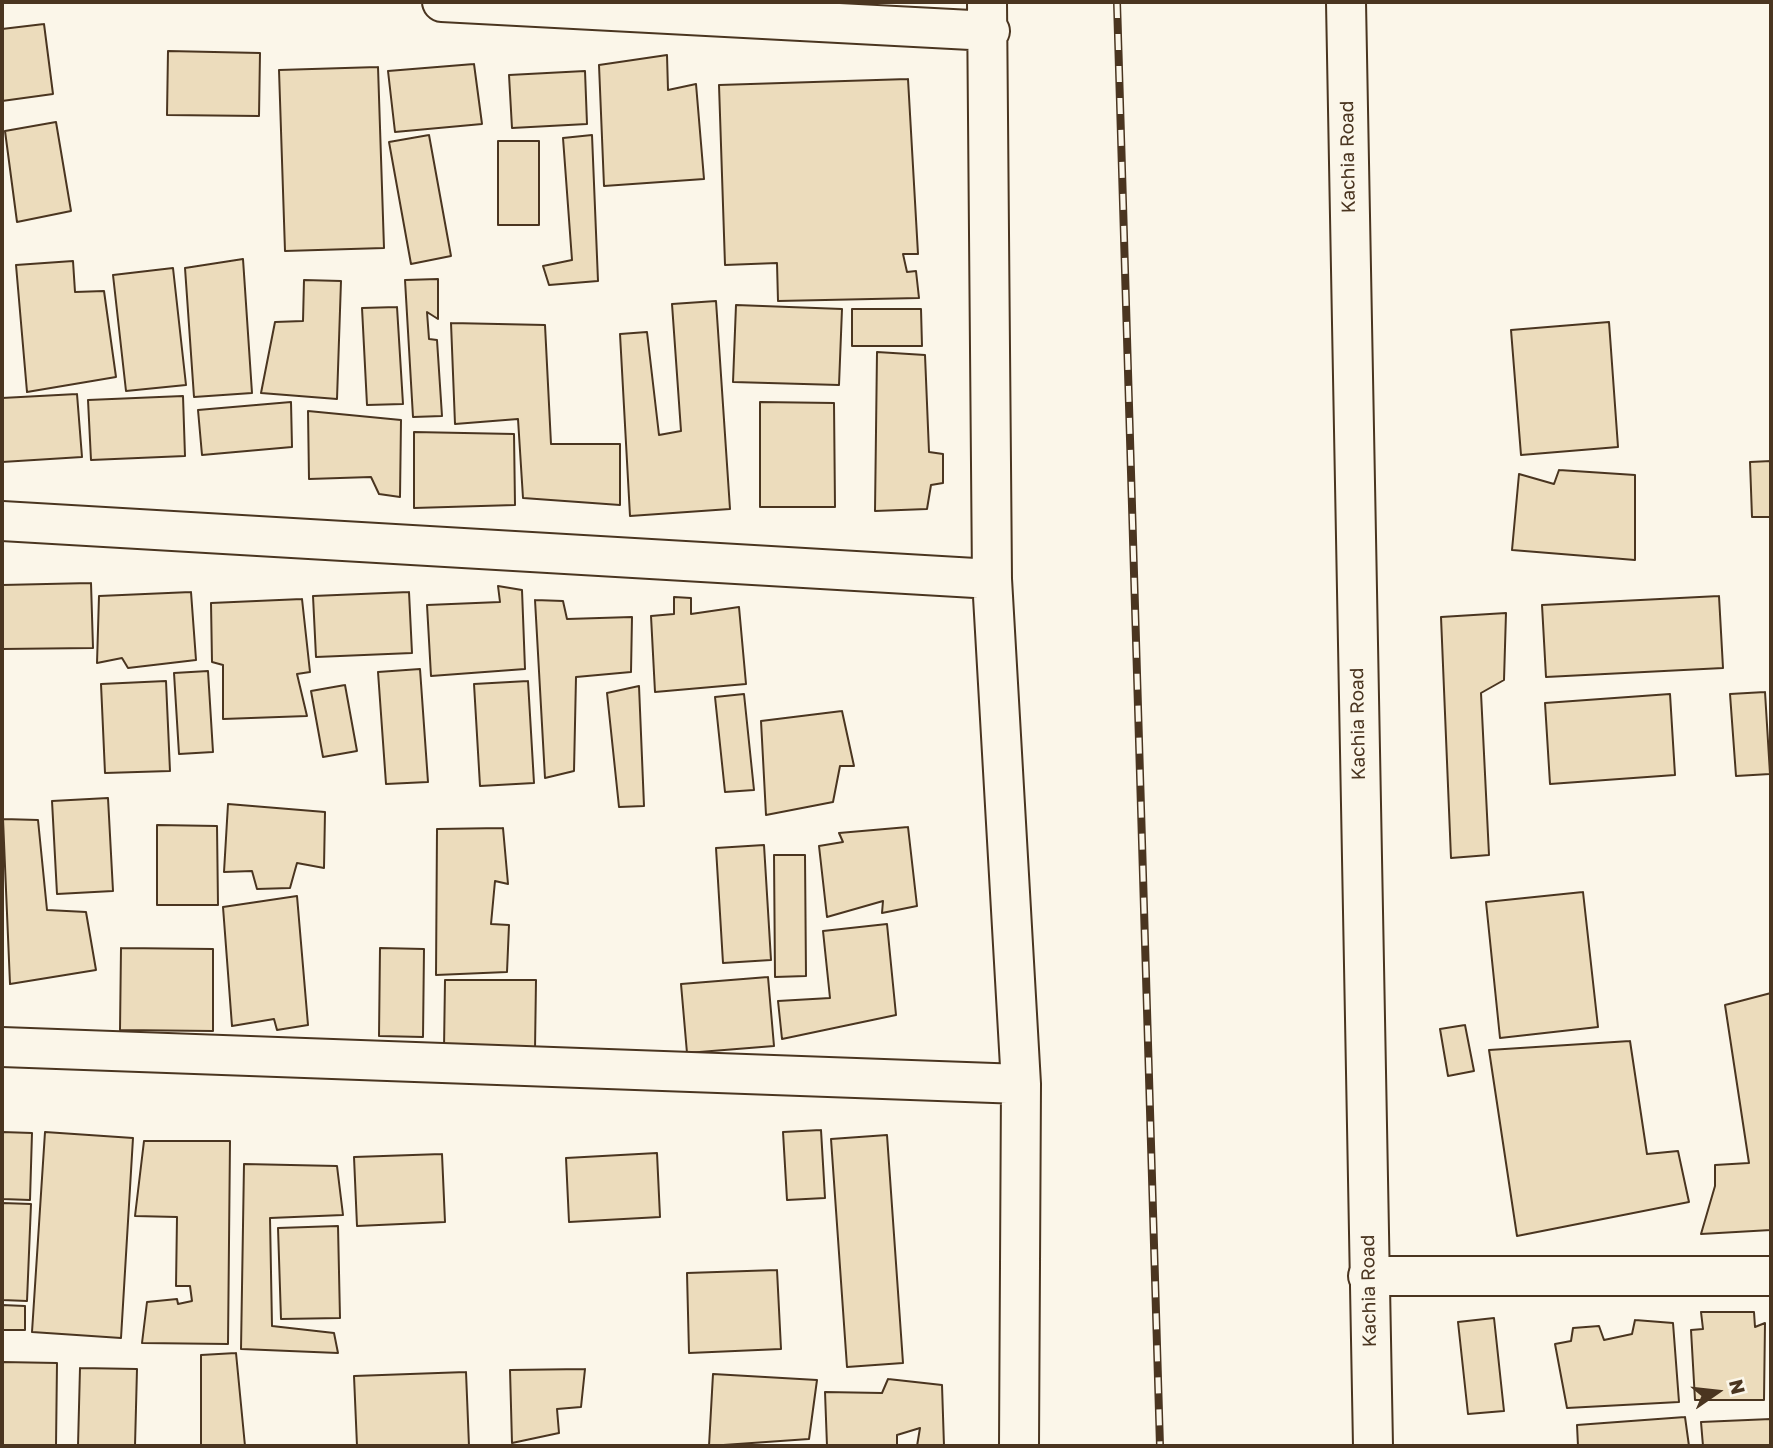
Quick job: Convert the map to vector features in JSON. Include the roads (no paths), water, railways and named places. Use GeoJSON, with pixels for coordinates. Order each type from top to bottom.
{"type":"FeatureCollection","features":[{"type":"Feature","properties":{"kind":"street"},"geometry":{"type":"LineString","coordinates":[[442,2],[988,16],[992,579],[1021,1084],[1019,1446]]}},
{"type":"Feature","properties":{"kind":"street","name":"Kachia Road"},"geometry":{"type":"LineString","coordinates":[[1346,2],[1373,1446]]}},
{"type":"Feature","properties":{"kind":"street"},"geometry":{"type":"LineString","coordinates":[[2,521],[992,579]]}},
{"type":"Feature","properties":{"kind":"street"},"geometry":{"type":"LineString","coordinates":[[2,1047],[1021,1084]]}},
{"type":"Feature","properties":{"kind":"street"},"geometry":{"type":"LineString","coordinates":[[1368,1276],[1771,1276]]}},
{"type":"Feature","properties":{"kind":"railway"},"geometry":{"type":"LineString","coordinates":[[1117,2],[1160,1446]]}}]}
